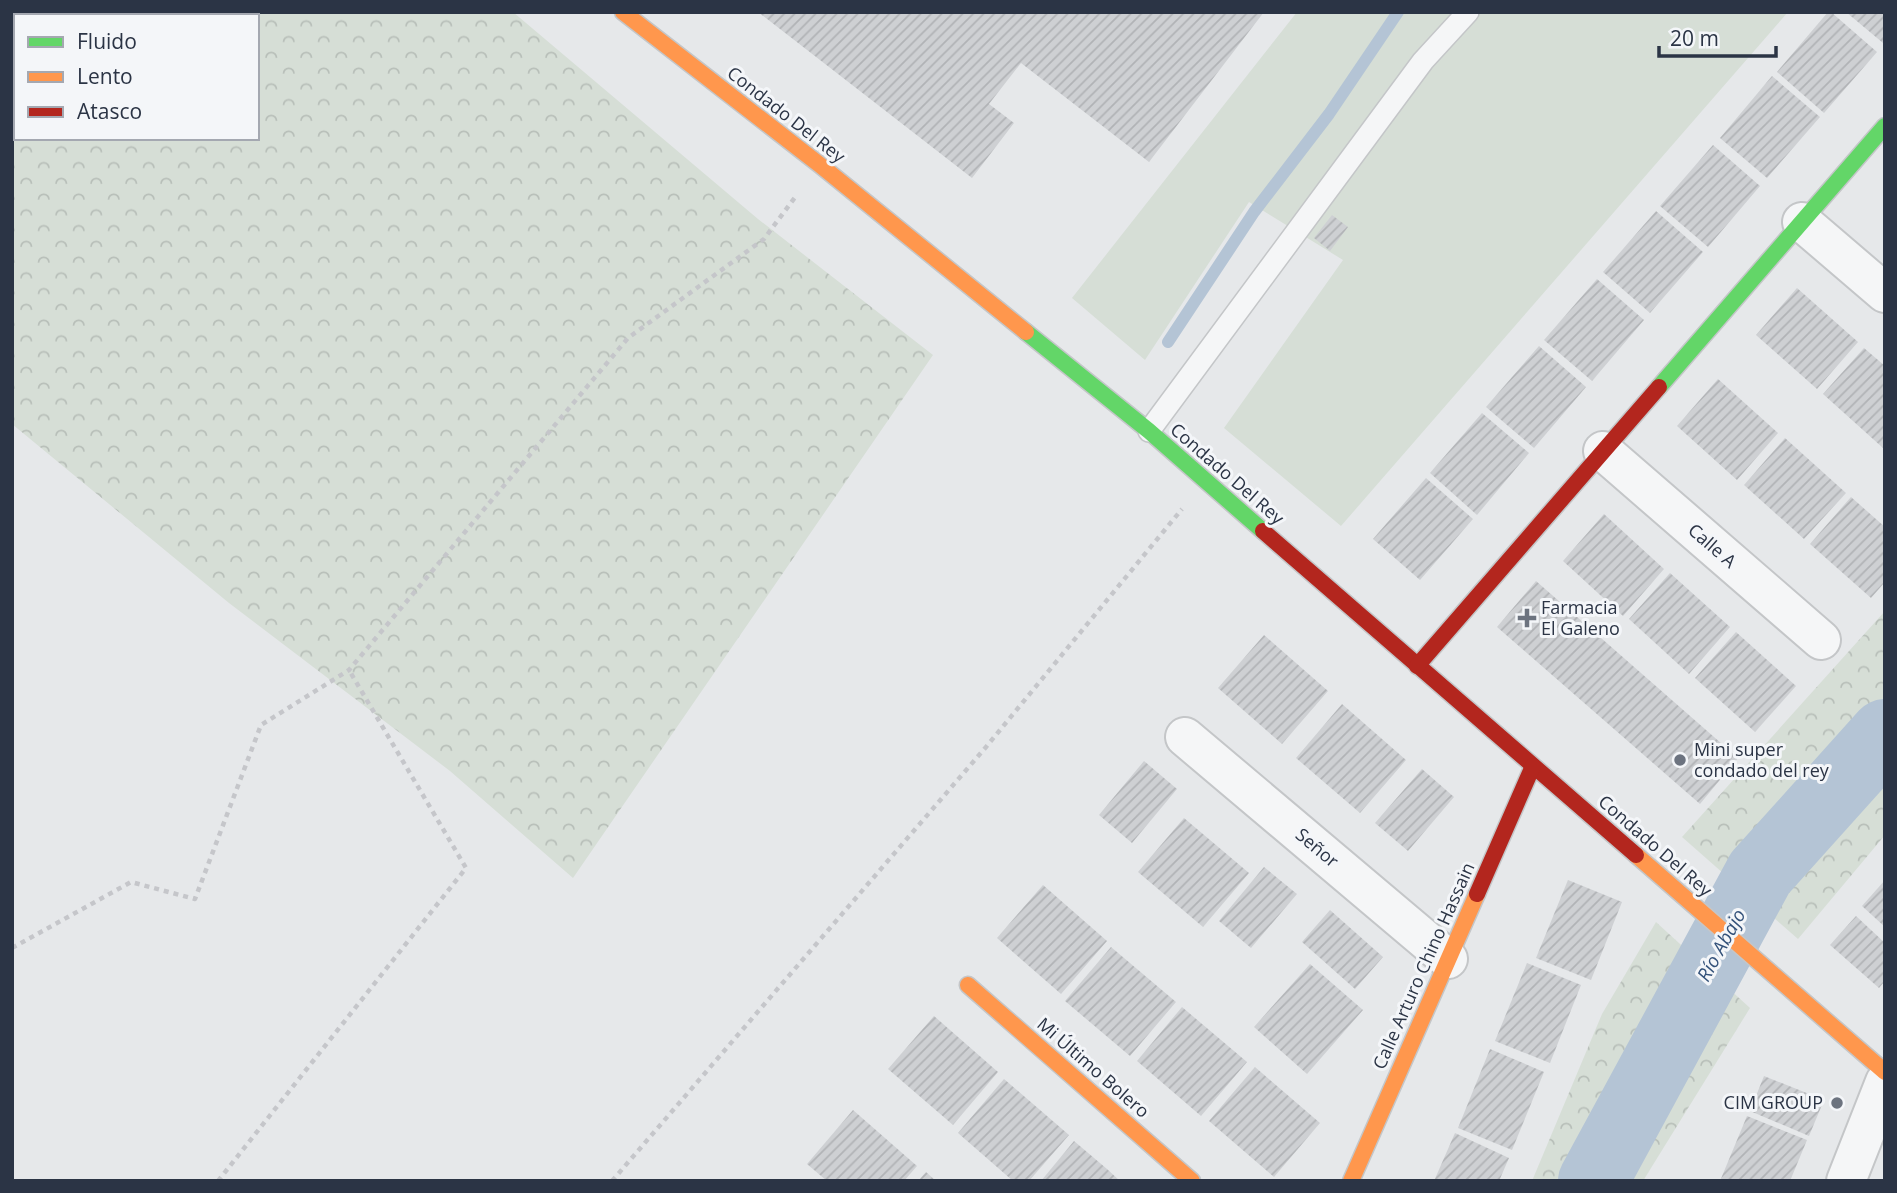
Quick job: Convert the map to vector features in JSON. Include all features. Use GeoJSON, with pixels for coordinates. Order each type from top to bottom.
{"type":"FeatureCollection","features":[{"type":"Feature","properties":{"kind":"street","name":"Condado Del Rey"},"geometry":{"type":"LineString","coordinates":[[623,12],[820,165],[1149,431],[1885,1072]]}},
{"type":"Feature","properties":{"kind":"street"},"geometry":{"type":"LineString","coordinates":[[1417,666],[1885,126]]}},
{"type":"Feature","properties":{"kind":"street"},"geometry":{"type":"LineString","coordinates":[[1802,222],[1885,293]]}},
{"type":"Feature","properties":{"kind":"street","name":"Calle A"},"geometry":{"type":"LineString","coordinates":[[1603,451],[1821,640]]}},
{"type":"Feature","properties":{"kind":"street","name":"Señor"},"geometry":{"type":"LineString","coordinates":[[1185,737],[1448,959]]}},
{"type":"Feature","properties":{"kind":"street","name":"Calle Arturo Chino Hassain"},"geometry":{"type":"LineString","coordinates":[[1351,1181],[1534,766]]}},
{"type":"Feature","properties":{"kind":"street","name":"Mi Último Bolero"},"geometry":{"type":"LineString","coordinates":[[968,985],[1192,1181]]}},
{"type":"Feature","properties":{"kind":"street"},"geometry":{"type":"LineString","coordinates":[[1846,1181],[1885,1082]]}},
{"type":"Feature","properties":{"kind":"lane"},"geometry":{"type":"LineString","coordinates":[[1149,431],[1423,61],[1468,12]]}},
{"type":"Feature","properties":{"kind":"path"},"geometry":{"type":"LineString","coordinates":[[12,948],[131,882],[195,899],[261,725],[349,670],[628,338],[764,239],[820,165]]}},
{"type":"Feature","properties":{"kind":"path"},"geometry":{"type":"LineString","coordinates":[[612,1181],[986,747],[1206,481]]}},
{"type":"Feature","properties":{"kind":"path"},"geometry":{"type":"LineString","coordinates":[[218,1181],[466,868],[349,670]]}},
{"type":"Feature","properties":{"kind":"green space"},"geometry":{"type":"Polygon","coordinates":[[[12,12],[513,12],[758,219],[933,355],[573,878],[450,771],[229,603],[12,424],[12,12]]]}},
{"type":"Feature","properties":{"kind":"green space"},"geometry":{"type":"Polygon","coordinates":[[[1297,12],[1788,12],[1341,526],[1224,428],[1343,260],[1249,202],[1145,360],[1072,298],[1297,12]]]}},
{"type":"Feature","properties":{"kind":"green space"},"geometry":{"type":"Polygon","coordinates":[[[1885,611],[1885,835],[1798,939],[1682,837],[1885,611]]]}},
{"type":"Feature","properties":{"kind":"green space"},"geometry":{"type":"Polygon","coordinates":[[[1656,922],[1750,1008],[1643,1181],[1532,1181],[1602,1014],[1656,922]]]}},
{"type":"Feature","properties":{"kind":"building"},"geometry":{"type":"Polygon","coordinates":[[[758,12],[1264,12],[1149,162],[1021,63],[989,104],[1014,123],[972,178],[758,12]]]}},
{"type":"Feature","properties":{"kind":"building"},"geometry":{"type":"Polygon","coordinates":[[[1828,12],[1877,52],[1824,113],[1777,72],[1828,12]]]}},
{"type":"Feature","properties":{"kind":"building"},"geometry":{"type":"Polygon","coordinates":[[[1846,12],[1885,12],[1885,41],[1883,43],[1846,12]]]}},
{"type":"Feature","properties":{"kind":"building"},"geometry":{"type":"Polygon","coordinates":[[[1772,76],[1820,117],[1767,178],[1720,138],[1772,76]]]}},
{"type":"Feature","properties":{"kind":"building"},"geometry":{"type":"Polygon","coordinates":[[[1713,145],[1760,186],[1708,247],[1660,206],[1713,145]]]}},
{"type":"Feature","properties":{"kind":"building"},"geometry":{"type":"Polygon","coordinates":[[[1656,211],[1703,252],[1650,313],[1603,272],[1656,211]]]}},
{"type":"Feature","properties":{"kind":"building"},"geometry":{"type":"Polygon","coordinates":[[[1332,215],[1348,227],[1330,251],[1314,238],[1332,215]]]}},
{"type":"Feature","properties":{"kind":"building"},"geometry":{"type":"Polygon","coordinates":[[[1597,279],[1644,320],[1592,381],[1544,340],[1597,279]]]}},
{"type":"Feature","properties":{"kind":"building"},"geometry":{"type":"Polygon","coordinates":[[[1797,288],[1858,342],[1817,389],[1756,335],[1797,288]]]}},
{"type":"Feature","properties":{"kind":"building"},"geometry":{"type":"Polygon","coordinates":[[[1539,346],[1586,387],[1534,448],[1486,407],[1539,346]]]}},
{"type":"Feature","properties":{"kind":"building"},"geometry":{"type":"Polygon","coordinates":[[[1864,348],[1885,366],[1883,448],[1823,394],[1864,348]]]}},
{"type":"Feature","properties":{"kind":"building"},"geometry":{"type":"Polygon","coordinates":[[[1718,379],[1778,433],[1737,480],[1677,426],[1718,379]]]}},
{"type":"Feature","properties":{"kind":"building"},"geometry":{"type":"Polygon","coordinates":[[[1482,413],[1529,453],[1477,515],[1430,473],[1482,413]]]}},
{"type":"Feature","properties":{"kind":"building"},"geometry":{"type":"Polygon","coordinates":[[[1785,438],[1846,493],[1804,539],[1744,485],[1785,438]]]}},
{"type":"Feature","properties":{"kind":"building"},"geometry":{"type":"Polygon","coordinates":[[[1426,478],[1473,519],[1420,580],[1373,539],[1426,478]]]}},
{"type":"Feature","properties":{"kind":"building"},"geometry":{"type":"Polygon","coordinates":[[[1851,497],[1885,527],[1885,582],[1871,598],[1810,544],[1851,497]]]}},
{"type":"Feature","properties":{"kind":"building"},"geometry":{"type":"Polygon","coordinates":[[[1604,514],[1664,569],[1623,616],[1563,561],[1604,514]]]}},
{"type":"Feature","properties":{"kind":"building"},"geometry":{"type":"Polygon","coordinates":[[[1670,573],[1730,627],[1689,674],[1629,619],[1670,573]]]}},
{"type":"Feature","properties":{"kind":"building"},"geometry":{"type":"Polygon","coordinates":[[[1536,581],[1738,758],[1700,804],[1497,627],[1536,581]]]}},
{"type":"Feature","properties":{"kind":"building"},"geometry":{"type":"Polygon","coordinates":[[[1736,632],[1796,686],[1755,732],[1695,678],[1736,632]]]}},
{"type":"Feature","properties":{"kind":"building"},"geometry":{"type":"Polygon","coordinates":[[[1264,635],[1328,691],[1282,744],[1218,688],[1264,635]]]}},
{"type":"Feature","properties":{"kind":"building"},"geometry":{"type":"Polygon","coordinates":[[[1342,704],[1406,760],[1360,813],[1296,758],[1342,704]]]}},
{"type":"Feature","properties":{"kind":"building"},"geometry":{"type":"Polygon","coordinates":[[[1144,761],[1177,789],[1132,843],[1099,815],[1144,761]]]}},
{"type":"Feature","properties":{"kind":"building"},"geometry":{"type":"Polygon","coordinates":[[[1422,769],[1454,797],[1408,851],[1375,823],[1422,769]]]}},
{"type":"Feature","properties":{"kind":"building"},"geometry":{"type":"Polygon","coordinates":[[[1184,818],[1249,873],[1203,927],[1138,872],[1184,818]]]}},
{"type":"Feature","properties":{"kind":"building"},"geometry":{"type":"Polygon","coordinates":[[[1264,867],[1297,894],[1251,948],[1219,921],[1264,867]]]}},
{"type":"Feature","properties":{"kind":"building"},"geometry":{"type":"Polygon","coordinates":[[[1568,880],[1622,902],[1591,980],[1536,958],[1568,880]]]}},
{"type":"Feature","properties":{"kind":"building"},"geometry":{"type":"Polygon","coordinates":[[[1885,880],[1885,927],[1862,906],[1885,880]]]}},
{"type":"Feature","properties":{"kind":"building"},"geometry":{"type":"Polygon","coordinates":[[[1043,885],[1107,941],[1061,994],[997,938],[1043,885]]]}},
{"type":"Feature","properties":{"kind":"building"},"geometry":{"type":"Polygon","coordinates":[[[1330,910],[1383,957],[1355,989],[1302,942],[1330,910]]]}},
{"type":"Feature","properties":{"kind":"building"},"geometry":{"type":"Polygon","coordinates":[[[1856,916],[1885,943],[1885,981],[1879,988],[1830,945],[1856,916]]]}},
{"type":"Feature","properties":{"kind":"building"},"geometry":{"type":"Polygon","coordinates":[[[1111,947],[1176,1002],[1130,1056],[1065,1001],[1111,947]]]}},
{"type":"Feature","properties":{"kind":"building"},"geometry":{"type":"Polygon","coordinates":[[[1527,963],[1581,985],[1550,1063],[1495,1041],[1527,963]]]}},
{"type":"Feature","properties":{"kind":"building"},"geometry":{"type":"Polygon","coordinates":[[[1310,964],[1363,1010],[1307,1074],[1254,1027],[1310,964]]]}},
{"type":"Feature","properties":{"kind":"building"},"geometry":{"type":"Polygon","coordinates":[[[1182,1007],[1247,1062],[1201,1116],[1137,1061],[1182,1007]]]}},
{"type":"Feature","properties":{"kind":"building"},"geometry":{"type":"Polygon","coordinates":[[[934,1016],[998,1072],[953,1125],[888,1069],[934,1016]]]}},
{"type":"Feature","properties":{"kind":"building"},"geometry":{"type":"Polygon","coordinates":[[[1490,1049],[1544,1072],[1512,1150],[1458,1128],[1490,1049]]]}},
{"type":"Feature","properties":{"kind":"building"},"geometry":{"type":"Polygon","coordinates":[[[1255,1067],[1320,1123],[1274,1177],[1209,1121],[1255,1067]]]}},
{"type":"Feature","properties":{"kind":"building"},"geometry":{"type":"Polygon","coordinates":[[[1764,1076],[1824,1100],[1809,1136],[1750,1111],[1764,1076]]]}},
{"type":"Feature","properties":{"kind":"building"},"geometry":{"type":"Polygon","coordinates":[[[1004,1079],[1069,1135],[1029,1181],[1013,1181],[958,1133],[1004,1079]]]}},
{"type":"Feature","properties":{"kind":"building"},"geometry":{"type":"Polygon","coordinates":[[[853,1110],[917,1166],[904,1181],[827,1181],[807,1164],[853,1110]]]}},
{"type":"Feature","properties":{"kind":"building"},"geometry":{"type":"Polygon","coordinates":[[[1747,1116],[1807,1140],[1790,1181],[1720,1181],[1747,1116]]]}},
{"type":"Feature","properties":{"kind":"building"},"geometry":{"type":"Polygon","coordinates":[[[1455,1133],[1509,1158],[1499,1181],[1434,1181],[1455,1133]]]}},
{"type":"Feature","properties":{"kind":"building"},"geometry":{"type":"Polygon","coordinates":[[[1074,1141],[1107,1169],[1120,1181],[1041,1181],[1074,1141]]]}},
{"type":"Feature","properties":{"kind":"building"},"geometry":{"type":"Polygon","coordinates":[[[926,1172],[936,1181],[918,1181],[926,1172]]]}},
{"type":"Feature","properties":{"kind":"waterway"},"geometry":{"type":"LineString","coordinates":[[1168,342],[1254,212],[1329,114],[1398,12]]}},
{"type":"Feature","properties":{"kind":"waterway","name":"Río Abajo"},"geometry":{"type":"LineString","coordinates":[[1593,1181],[1760,873],[1885,734]]}},
{"type":"Feature","properties":{"kind":"traffic: fast"},"geometry":{"type":"LineString","coordinates":[[1659,387],[1885,126]]}},
{"type":"Feature","properties":{"kind":"traffic: fast"},"geometry":{"type":"LineString","coordinates":[[1026,332],[1149,431],[1263,531]]}},
{"type":"Feature","properties":{"kind":"traffic: slow"},"geometry":{"type":"LineString","coordinates":[[623,12],[820,165],[1026,332]]}},
{"type":"Feature","properties":{"kind":"traffic: slow"},"geometry":{"type":"LineString","coordinates":[[1636,855],[1885,1072]]}},
{"type":"Feature","properties":{"kind":"traffic: slow"},"geometry":{"type":"LineString","coordinates":[[1351,1181],[1477,894]]}},
{"type":"Feature","properties":{"kind":"traffic: slow"},"geometry":{"type":"LineString","coordinates":[[968,985],[1192,1181]]}},
{"type":"Feature","properties":{"kind":"traffic: jam"},"geometry":{"type":"LineString","coordinates":[[1417,666],[1659,387]]}},
{"type":"Feature","properties":{"kind":"traffic: jam"},"geometry":{"type":"LineString","coordinates":[[1263,531],[1636,855]]}},
{"type":"Feature","properties":{"kind":"traffic: jam"},"geometry":{"type":"LineString","coordinates":[[1477,894],[1533,766]]}},
{"type":"Feature","properties":{"kind":"place","name":"Farmacia El Galeno"},"geometry":{"type":"Point","coordinates":[1527,618]}},
{"type":"Feature","properties":{"kind":"place","name":"Mini super condado del rey"},"geometry":{"type":"Point","coordinates":[1680,760]}},
{"type":"Feature","properties":{"kind":"place","name":"CIM GROUP"},"geometry":{"type":"Point","coordinates":[1837,1103]}}]}
